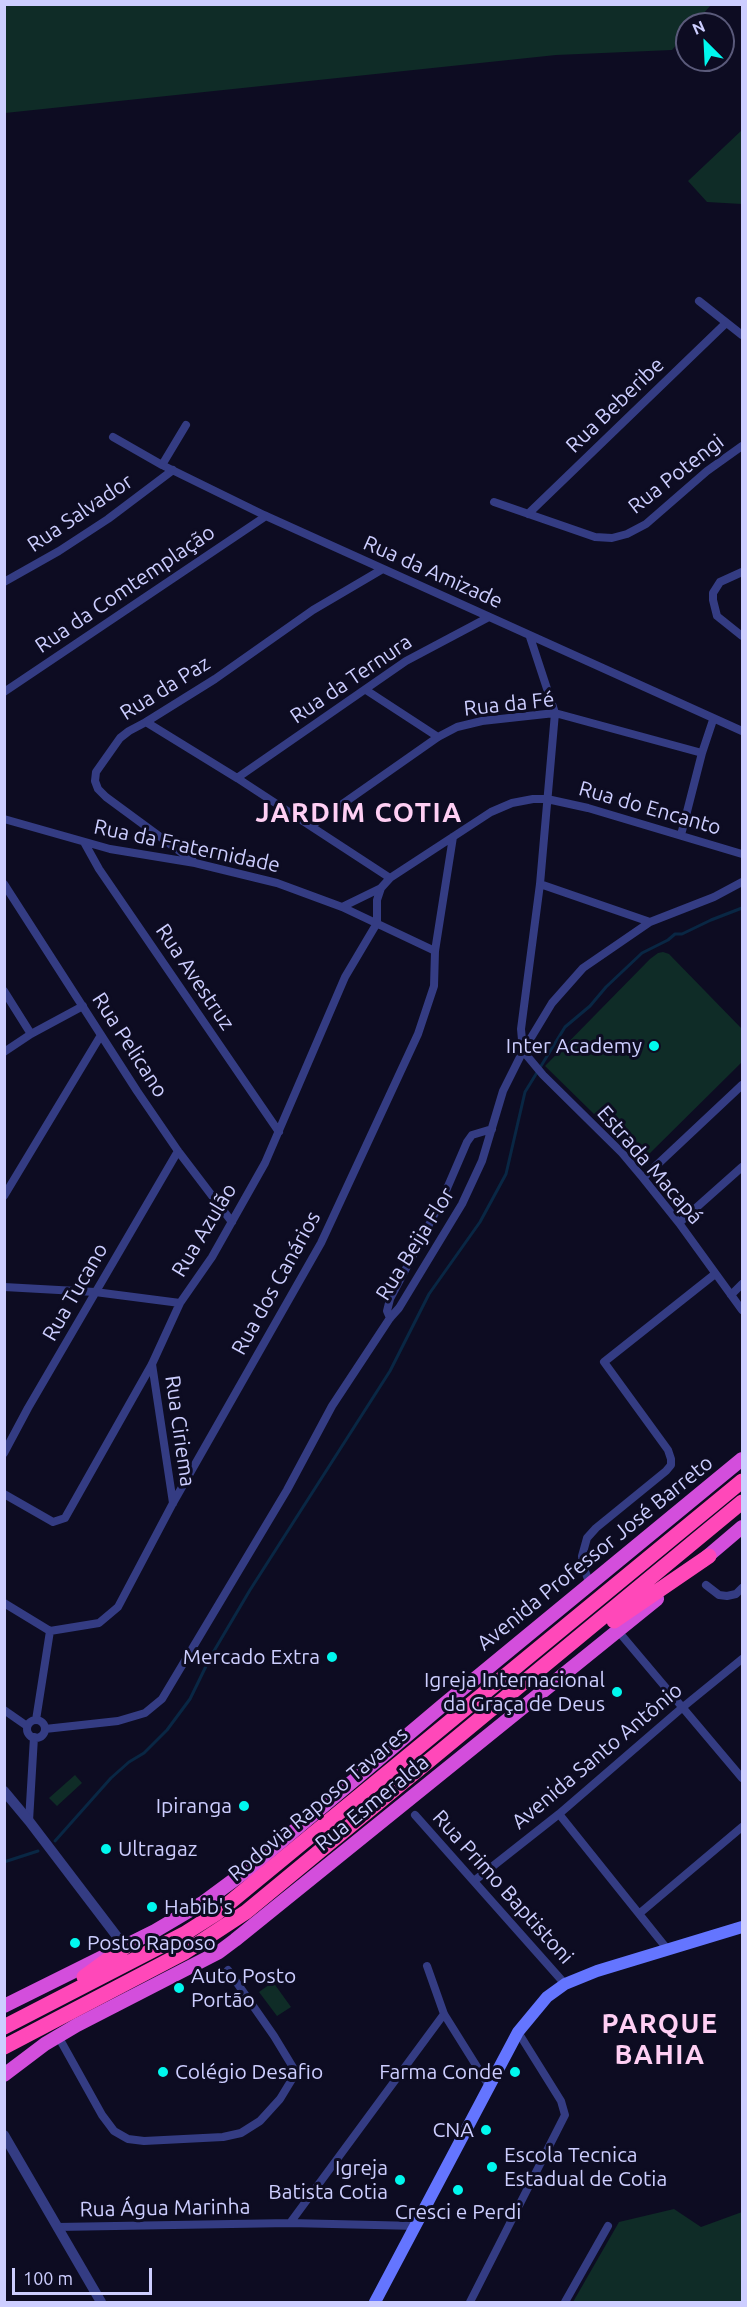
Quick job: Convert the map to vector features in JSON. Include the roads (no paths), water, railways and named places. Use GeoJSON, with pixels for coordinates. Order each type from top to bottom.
{"type":"FeatureCollection","features":[{"type":"Feature","properties":{"kind":"highway","name":"Avenida Professor José Barreto"},"geometry":{"type":"LineString","coordinates":[[4,2006],[176,1920],[224,1887],[742,1460]]}},
{"type":"Feature","properties":{"kind":"highway","name":"Rodovia Raposo Tavares"},"geometry":{"type":"LineString","coordinates":[[4,2027],[184,1934],[238,1898],[742,1481]]}},
{"type":"Feature","properties":{"kind":"highway","name":"Rodovia Raposo Tavares"},"geometry":{"type":"LineString","coordinates":[[4,2047],[185,1952],[246,1912],[742,1502]]}},
{"type":"Feature","properties":{"kind":"highway","name":"Rua Esmeralda"},"geometry":{"type":"LineString","coordinates":[[4,2075],[58,2036],[227,1946],[618,1631],[742,1527]]}},
{"type":"Feature","properties":{"kind":"highway"},"geometry":{"type":"LineString","coordinates":[[565,1650],[612,1623],[709,1556]]}},
{"type":"Feature","properties":{"kind":"highway"},"geometry":{"type":"LineString","coordinates":[[4,2021],[89,1974],[125,1947]]}},
{"type":"Feature","properties":{"kind":"main road"},"geometry":{"type":"LineString","coordinates":[[375,2302],[518,2032],[540,2003],[565,1984],[597,1971],[742,1927]]}},
{"type":"Feature","properties":{"kind":"street"},"geometry":{"type":"LineString","coordinates":[[699,301],[742,335]]}},
{"type":"Feature","properties":{"kind":"street","name":"Rua Beberibe"},"geometry":{"type":"LineString","coordinates":[[528,514],[726,322]]}},
{"type":"Feature","properties":{"kind":"street"},"geometry":{"type":"LineString","coordinates":[[162,465],[186,426]]}},
{"type":"Feature","properties":{"kind":"street","name":"Rua da Amizade"},"geometry":{"type":"LineString","coordinates":[[113,437],[173,471],[381,570],[742,731]]}},
{"type":"Feature","properties":{"kind":"street","name":"Rua Potengi"},"geometry":{"type":"LineString","coordinates":[[494,502],[594,537],[612,538],[627,534],[646,524],[707,471],[742,446]]}},
{"type":"Feature","properties":{"kind":"street","name":"Rua Salvador"},"geometry":{"type":"LineString","coordinates":[[4,582],[59,551],[108,519],[173,471]]}},
{"type":"Feature","properties":{"kind":"street","name":"Rua da Comtemplação"},"geometry":{"type":"LineString","coordinates":[[4,692],[266,516]]}},
{"type":"Feature","properties":{"kind":"street","name":"Rua da Paz"},"geometry":{"type":"LineString","coordinates":[[195,863],[106,797],[98,789],[95,781],[96,772],[120,738],[129,731],[215,679],[313,610],[381,570]]}},
{"type":"Feature","properties":{"kind":"street"},"geometry":{"type":"LineString","coordinates":[[742,572],[720,582],[713,593],[712,600],[717,616],[742,636]]}},
{"type":"Feature","properties":{"kind":"street","name":"Rua da Ternura"},"geometry":{"type":"LineString","coordinates":[[237,778],[406,661],[489,617]]}},
{"type":"Feature","properties":{"kind":"street","name":"Rua Beija Flor"},"geometry":{"type":"LineString","coordinates":[[45,1729],[101,1724],[125,1719],[145,1713],[162,1699],[287,1490],[332,1406],[390,1317],[399,1308],[462,1204],[475,1178],[503,1091],[523,1051],[522,1018],[540,884],[555,713],[530,637]]}},
{"type":"Feature","properties":{"kind":"street"},"geometry":{"type":"LineString","coordinates":[[366,690],[438,737]]}},
{"type":"Feature","properties":{"kind":"street","name":"Rua da Fé"},"geometry":{"type":"LineString","coordinates":[[311,826],[438,737],[457,727],[482,721],[555,713],[702,753]]}},
{"type":"Feature","properties":{"kind":"street"},"geometry":{"type":"LineString","coordinates":[[681,835],[713,720]]}},
{"type":"Feature","properties":{"kind":"street"},"geometry":{"type":"LineString","coordinates":[[146,722],[237,778],[390,878]]}},
{"type":"Feature","properties":{"kind":"street"},"geometry":{"type":"LineString","coordinates":[[342,907],[381,888],[390,878],[491,812],[512,803],[548,799]]}},
{"type":"Feature","properties":{"kind":"street","name":"Rua do Encanto"},"geometry":{"type":"LineString","coordinates":[[548,799],[588,808],[742,854]]}},
{"type":"Feature","properties":{"kind":"street","name":"Rua da Fraternidade"},"geometry":{"type":"LineString","coordinates":[[4,819],[110,849],[195,863],[277,883],[342,907],[435,951]]}},
{"type":"Feature","properties":{"kind":"street","name":"Rua dos Canários"},"geometry":{"type":"LineString","coordinates":[[50,1631],[99,1623],[118,1607],[173,1503],[303,1278],[358,1168],[427,1011],[434,986],[435,951],[453,837]]}},
{"type":"Feature","properties":{"kind":"street","name":"Rua Avestruz"},"geometry":{"type":"LineString","coordinates":[[84,842],[99,868],[279,1132]]}},
{"type":"Feature","properties":{"kind":"street"},"geometry":{"type":"LineString","coordinates":[[99,868],[103,852],[110,849]]}},
{"type":"Feature","properties":{"kind":"street"},"geometry":{"type":"LineString","coordinates":[[523,1051],[552,1003],[583,968],[650,922],[714,897],[742,882]]}},
{"type":"Feature","properties":{"kind":"street","name":"Rua Pelicano"},"geometry":{"type":"LineString","coordinates":[[4,884],[178,1151],[232,1222]]}},
{"type":"Feature","properties":{"kind":"street"},"geometry":{"type":"LineString","coordinates":[[540,884],[650,922]]}},
{"type":"Feature","properties":{"kind":"street","name":"Rua Azulão"},"geometry":{"type":"LineString","coordinates":[[4,1494],[53,1522],[65,1518],[152,1364],[180,1303],[212,1257],[265,1163],[345,977],[377,923],[377,900],[381,888]]}},
{"type":"Feature","properties":{"kind":"street"},"geometry":{"type":"LineString","coordinates":[[4,991],[31,1034]]}},
{"type":"Feature","properties":{"kind":"street"},"geometry":{"type":"LineString","coordinates":[[4,1052],[31,1034],[83,1006]]}},
{"type":"Feature","properties":{"kind":"street"},"geometry":{"type":"LineString","coordinates":[[4,1196],[101,1035]]}},
{"type":"Feature","properties":{"kind":"street","name":"Estrada Macapá"},"geometry":{"type":"LineString","coordinates":[[523,1051],[543,1075],[622,1153],[679,1223],[742,1310]]}},
{"type":"Feature","properties":{"kind":"street"},"geometry":{"type":"LineString","coordinates":[[643,1178],[742,1085]]}},
{"type":"Feature","properties":{"kind":"street"},"geometry":{"type":"LineString","coordinates":[[390,1317],[387,1311],[390,1299],[442,1200],[467,1142],[471,1135],[492,1129]]}},
{"type":"Feature","properties":{"kind":"street","name":"Rua Tucano"},"geometry":{"type":"LineString","coordinates":[[4,1453],[178,1151]]}},
{"type":"Feature","properties":{"kind":"street"},"geometry":{"type":"LineString","coordinates":[[679,1223],[742,1167]]}},
{"type":"Feature","properties":{"kind":"street"},"geometry":{"type":"LineString","coordinates":[[590,1585],[583,1565],[587,1538],[596,1528],[666,1472],[670,1465],[668,1450],[604,1362],[715,1274]]}},
{"type":"Feature","properties":{"kind":"street"},"geometry":{"type":"LineString","coordinates":[[731,1295],[742,1284]]}},
{"type":"Feature","properties":{"kind":"street"},"geometry":{"type":"LineString","coordinates":[[4,1287],[95,1292],[180,1303]]}},
{"type":"Feature","properties":{"kind":"street","name":"Rua Ciriema"},"geometry":{"type":"LineString","coordinates":[[152,1364],[173,1503]]}},
{"type":"Feature","properties":{"kind":"street"},"geometry":{"type":"LineString","coordinates":[[706,1585],[718,1594],[727,1596],[736,1594],[742,1588]]}},
{"type":"Feature","properties":{"kind":"street"},"geometry":{"type":"LineString","coordinates":[[4,1603],[50,1631],[36,1720],[27,1726]]}},
{"type":"Feature","properties":{"kind":"street"},"geometry":{"type":"LineString","coordinates":[[618,1631],[742,1778]]}},
{"type":"Feature","properties":{"kind":"street","name":"Avenida Santo Antônio"},"geometry":{"type":"LineString","coordinates":[[474,1881],[559,1814],[742,1659]]}},
{"type":"Feature","properties":{"kind":"street"},"geometry":{"type":"LineString","coordinates":[[4,1710],[27,1726],[28,1733],[34,1737],[41,1735],[45,1729],[40,1721],[36,1720]]}},
{"type":"Feature","properties":{"kind":"street"},"geometry":{"type":"LineString","coordinates":[[29,1821],[34,1737]]}},
{"type":"Feature","properties":{"kind":"street"},"geometry":{"type":"LineString","coordinates":[[4,1791],[125,1947]]}},
{"type":"Feature","properties":{"kind":"street"},"geometry":{"type":"LineString","coordinates":[[559,1814],[668,1950]]}},
{"type":"Feature","properties":{"kind":"street","name":"Rua Primo Baptistoni"},"geometry":{"type":"LineString","coordinates":[[415,1815],[565,1984]]}},
{"type":"Feature","properties":{"kind":"street"},"geometry":{"type":"LineString","coordinates":[[640,1913],[742,1827]]}},
{"type":"Feature","properties":{"kind":"street"},"geometry":{"type":"LineString","coordinates":[[427,1966],[444,2014],[489,2086]]}},
{"type":"Feature","properties":{"kind":"street"},"geometry":{"type":"LineString","coordinates":[[58,2036],[102,2115],[114,2131],[129,2139],[144,2141],[223,2137],[241,2133],[260,2121],[280,2099],[294,2076],[291,2062],[228,1970]]}},
{"type":"Feature","properties":{"kind":"street"},"geometry":{"type":"LineString","coordinates":[[290,2223],[444,2014]]}},
{"type":"Feature","properties":{"kind":"street"},"geometry":{"type":"LineString","coordinates":[[470,2302],[565,2115],[561,2101],[518,2032]]}},
{"type":"Feature","properties":{"kind":"street"},"geometry":{"type":"LineString","coordinates":[[4,2135],[101,2302]]}},
{"type":"Feature","properties":{"kind":"street","name":"Rua Água Marinha"},"geometry":{"type":"LineString","coordinates":[[57,2227],[290,2223],[417,2226]]}},
{"type":"Feature","properties":{"kind":"street"},"geometry":{"type":"LineString","coordinates":[[565,2302],[608,2226]]}},
{"type":"Feature","properties":{"kind":"waterway"},"geometry":{"type":"LineString","coordinates":[[55,1841],[111,1778],[129,1762],[144,1753],[167,1730],[190,1699],[211,1656],[250,1590],[390,1371],[429,1294],[480,1222],[506,1174],[525,1092],[565,1027],[590,1006],[606,987],[642,953],[675,934],[682,934],[742,908]]}},
{"type":"Feature","properties":{"kind":"waterway"},"geometry":{"type":"LineString","coordinates":[[4,1862],[38,1851]]}},
{"type":"Feature","properties":{"kind":"place","name":"Inter Academy"},"geometry":{"type":"Point","coordinates":[654,1046]}},
{"type":"Feature","properties":{"kind":"place","name":"Mercado Extra"},"geometry":{"type":"Point","coordinates":[332,1657]}},
{"type":"Feature","properties":{"kind":"place","name":"Igreja Internacional da Graça de Deus"},"geometry":{"type":"Point","coordinates":[617,1692]}},
{"type":"Feature","properties":{"kind":"place","name":"Ipiranga"},"geometry":{"type":"Point","coordinates":[244,1806]}},
{"type":"Feature","properties":{"kind":"place","name":"Ultragaz"},"geometry":{"type":"Point","coordinates":[106,1849]}},
{"type":"Feature","properties":{"kind":"place","name":"Habib's"},"geometry":{"type":"Point","coordinates":[152,1907]}},
{"type":"Feature","properties":{"kind":"place","name":"Posto Raposo"},"geometry":{"type":"Point","coordinates":[75,1943]}},
{"type":"Feature","properties":{"kind":"place","name":"Auto Posto Portão"},"geometry":{"type":"Point","coordinates":[179,1988]}},
{"type":"Feature","properties":{"kind":"place","name":"Colégio Desafio"},"geometry":{"type":"Point","coordinates":[163,2072]}},
{"type":"Feature","properties":{"kind":"place","name":"Farma Conde"},"geometry":{"type":"Point","coordinates":[515,2072]}},
{"type":"Feature","properties":{"kind":"place","name":"CNA"},"geometry":{"type":"Point","coordinates":[486,2130]}},
{"type":"Feature","properties":{"kind":"place","name":"Escola Tecnica Estadual de Cotia"},"geometry":{"type":"Point","coordinates":[492,2167]}},
{"type":"Feature","properties":{"kind":"place","name":"Igreja Batista Cotia"},"geometry":{"type":"Point","coordinates":[400,2180]}},
{"type":"Feature","properties":{"kind":"place","name":"Cresci e Perdi"},"geometry":{"type":"Point","coordinates":[458,2190]}},
{"type":"Feature","properties":{"kind":"district","name":"JARDIM COTIA"},"geometry":{"type":"Point","coordinates":[359,813]}},
{"type":"Feature","properties":{"kind":"district","name":"PARQUE BAHIA"},"geometry":{"type":"Point","coordinates":[660,2040]}}]}
